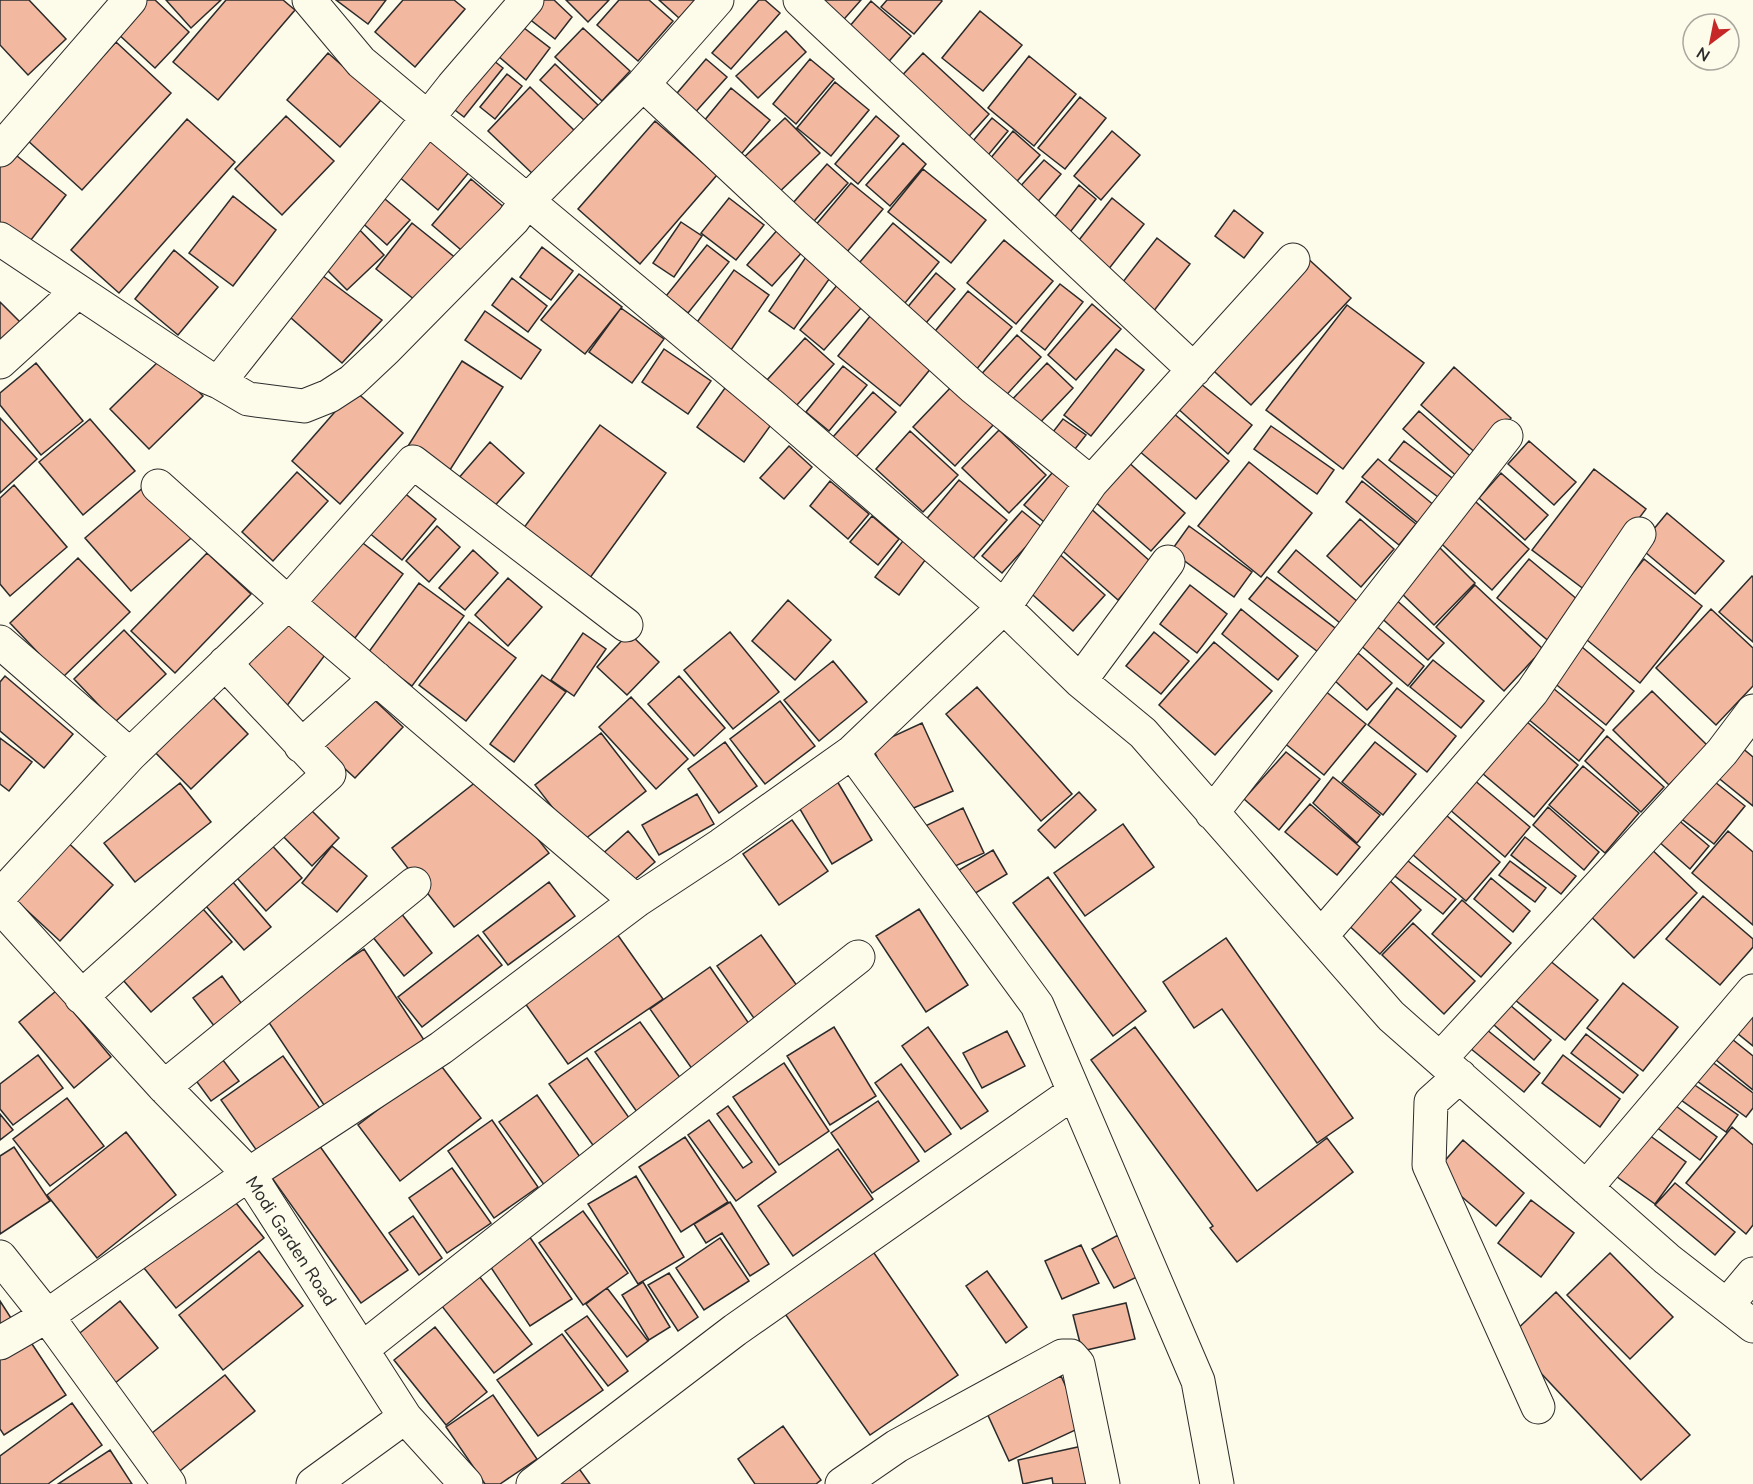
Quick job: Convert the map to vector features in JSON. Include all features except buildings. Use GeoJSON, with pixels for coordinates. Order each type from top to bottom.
{"type":"FeatureCollection","features":[{"type":"Feature","properties":{"kind":"street"},"geometry":{"type":"LineString","coordinates":[[0,150],[130,0]]}},
{"type":"Feature","properties":{"kind":"street"},"geometry":{"type":"LineString","coordinates":[[309,0],[361,62],[769,403],[1004,608],[1080,681],[1143,733],[1391,1016],[1667,1259],[1753,1326]]}},
{"type":"Feature","properties":{"kind":"street"},"geometry":{"type":"LineString","coordinates":[[219,382],[428,118],[527,0]]}},
{"type":"Feature","properties":{"kind":"street"},"geometry":{"type":"LineString","coordinates":[[0,239],[207,377],[248,399],[304,406],[329,396],[352,381],[386,349],[513,220],[527,201],[643,84],[717,0]]}},
{"type":"Feature","properties":{"kind":"street"},"geometry":{"type":"LineString","coordinates":[[800,0],[1194,370]]}},
{"type":"Feature","properties":{"kind":"street"},"geometry":{"type":"LineString","coordinates":[[643,84],[974,388],[1091,483]]}},
{"type":"Feature","properties":{"kind":"street"},"geometry":{"type":"LineString","coordinates":[[0,1343],[47,1316],[249,1174],[441,1048],[636,901],[721,845],[852,752],[1004,608],[1091,483],[1293,260]]}},
{"type":"Feature","properties":{"kind":"street"},"geometry":{"type":"LineString","coordinates":[[0,362],[78,291]]}},
{"type":"Feature","properties":{"kind":"street"},"geometry":{"type":"LineString","coordinates":[[1212,813],[1506,436]]}},
{"type":"Feature","properties":{"kind":"street"},"geometry":{"type":"LineString","coordinates":[[0,896],[130,754],[288,603],[413,462],[626,625]]}},
{"type":"Feature","properties":{"kind":"street"},"geometry":{"type":"LineString","coordinates":[[158,486],[288,603],[636,901]]}},
{"type":"Feature","properties":{"kind":"street"},"geometry":{"type":"LineString","coordinates":[[1321,936],[1532,692],[1639,534]]}},
{"type":"Feature","properties":{"kind":"street"},"geometry":{"type":"LineString","coordinates":[[1080,681],[1168,562]]}},
{"type":"Feature","properties":{"kind":"street"},"geometry":{"type":"LineString","coordinates":[[0,642],[130,754]]}},
{"type":"Feature","properties":{"kind":"street"},"geometry":{"type":"LineString","coordinates":[[81,997],[329,774],[225,663]]}},
{"type":"Feature","properties":{"kind":"street"},"geometry":{"type":"LineString","coordinates":[[301,746],[376,678]]}},
{"type":"Feature","properties":{"kind":"street"},"geometry":{"type":"LineString","coordinates":[[1538,1407],[1429,1165],[1431,1102],[1450,1067],[1722,752],[1753,711]]}},
{"type":"Feature","properties":{"kind":"street"},"geometry":{"type":"LineString","coordinates":[[852,752],[1037,1005],[1197,1381],[1217,1484]]}},
{"type":"Feature","properties":{"kind":"street"},"geometry":{"type":"LineString","coordinates":[[164,1088],[414,884]]}},
{"type":"Feature","properties":{"kind":"street","name":"Modi Garden Road"},"geometry":{"type":"LineString","coordinates":[[0,906],[164,1088],[249,1174],[405,1417],[466,1484]]}},
{"type":"Feature","properties":{"kind":"street"},"geometry":{"type":"LineString","coordinates":[[362,1349],[858,957]]}},
{"type":"Feature","properties":{"kind":"street"},"geometry":{"type":"LineString","coordinates":[[1586,1188],[1753,991]]}},
{"type":"Feature","properties":{"kind":"street"},"geometry":{"type":"LineString","coordinates":[[533,1484],[735,1330],[1074,1092]]}},
{"type":"Feature","properties":{"kind":"street"},"geometry":{"type":"LineString","coordinates":[[0,1257],[47,1316],[169,1484]]}},
{"type":"Feature","properties":{"kind":"street"},"geometry":{"type":"LineString","coordinates":[[1727,1305],[1753,1274]]}},
{"type":"Feature","properties":{"kind":"street"},"geometry":{"type":"LineString","coordinates":[[842,1484],[897,1446],[1062,1356],[1071,1356],[1078,1364],[1103,1484]]}},
{"type":"Feature","properties":{"kind":"street"},"geometry":{"type":"LineString","coordinates":[[313,1484],[405,1417]]}}]}
